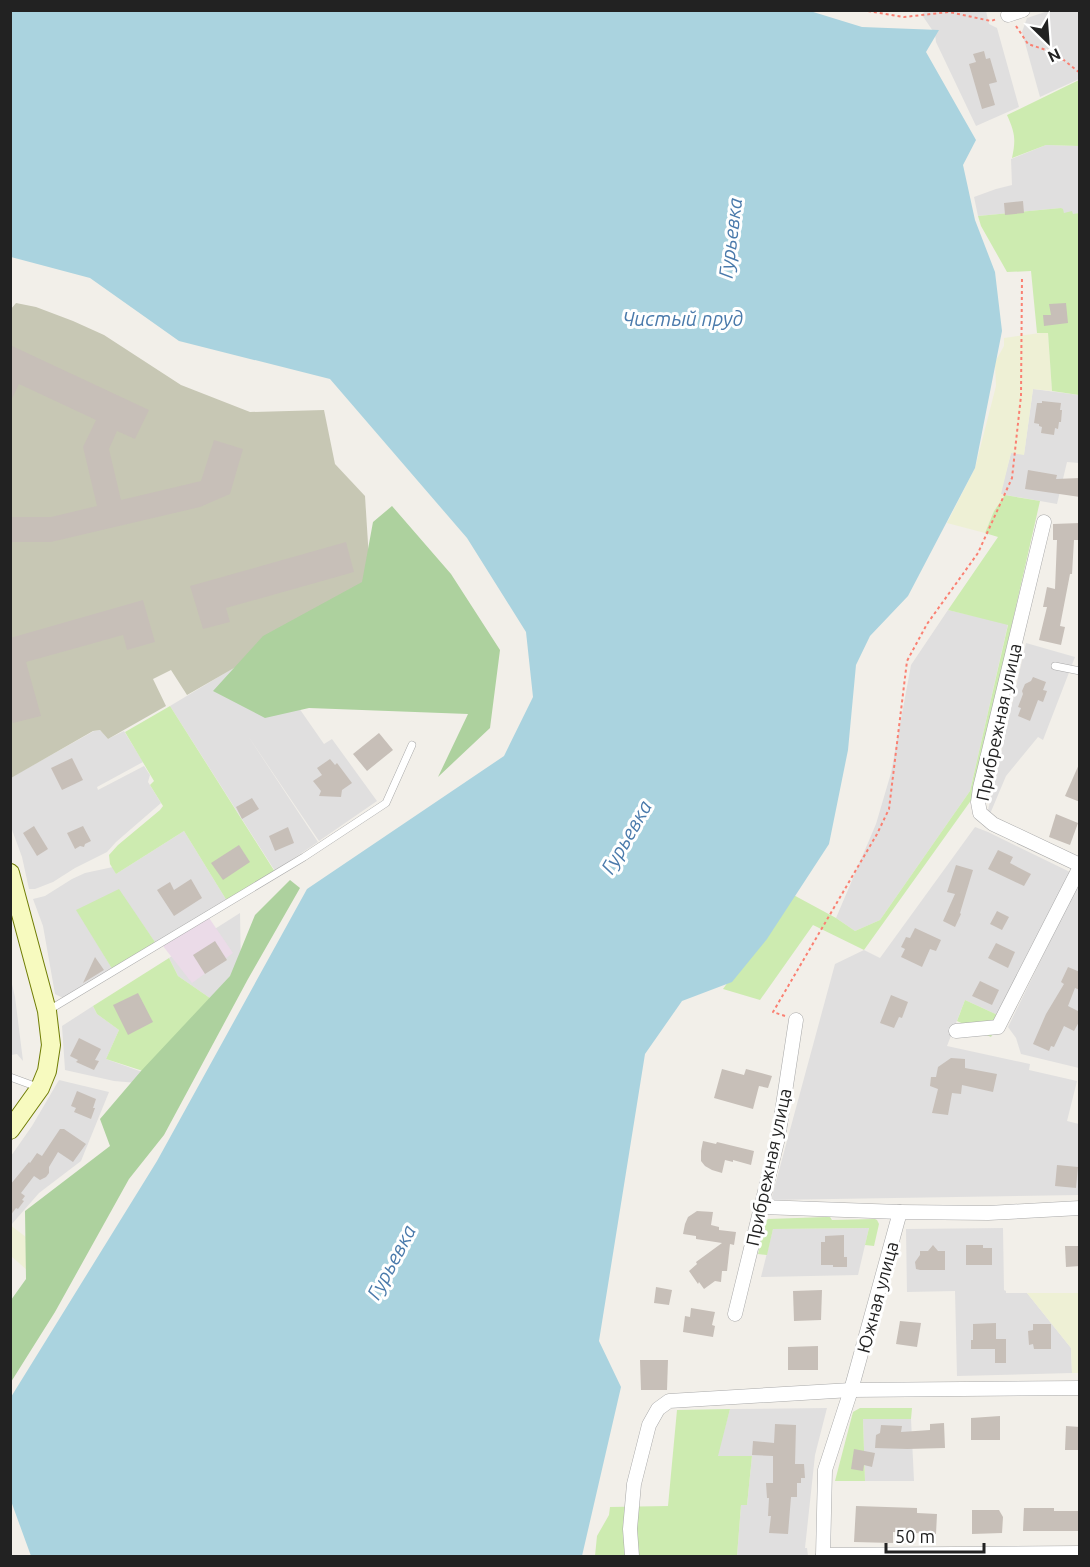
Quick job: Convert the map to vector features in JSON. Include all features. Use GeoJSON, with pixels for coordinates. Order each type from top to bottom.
{"type":"FeatureCollection","features":[{"type":"Feature","properties":{"kind":"main road"},"geometry":{"type":"LineString","coordinates":[[10,873],[47,1011],[51,1045],[47,1071],[40,1088],[10,1130]]}},
{"type":"Feature","properties":{"kind":"street"},"geometry":{"type":"LineString","coordinates":[[1008,15],[1023,10]]}},
{"type":"Feature","properties":{"kind":"street","name":"Прибрежная улица"},"geometry":{"type":"LineString","coordinates":[[1044,522],[978,802],[980,813],[993,824],[1080,866]]}},
{"type":"Feature","properties":{"kind":"street"},"geometry":{"type":"LineString","coordinates":[[956,1031],[998,1028],[1080,866]]}},
{"type":"Feature","properties":{"kind":"street","name":"Прибрежная улица"},"geometry":{"type":"LineString","coordinates":[[735,1314],[778,1138],[796,1020]]}},
{"type":"Feature","properties":{"kind":"street"},"geometry":{"type":"LineString","coordinates":[[761,1207],[988,1213],[1080,1208]]}},
{"type":"Feature","properties":{"kind":"street","name":"Южная улица"},"geometry":{"type":"LineString","coordinates":[[823,1556],[825,1470],[851,1390],[900,1212]]}},
{"type":"Feature","properties":{"kind":"street"},"geometry":{"type":"LineString","coordinates":[[632,1557],[630,1529],[634,1484],[649,1425],[658,1409],[669,1401],[851,1390],[1080,1388]]}},
{"type":"Feature","properties":{"kind":"street"},"geometry":{"type":"LineString","coordinates":[[823,1556],[1080,1553]]}},
{"type":"Feature","properties":{"kind":"lane"},"geometry":{"type":"LineString","coordinates":[[1055,666],[1080,671]]}},
{"type":"Feature","properties":{"kind":"lane"},"geometry":{"type":"LineString","coordinates":[[47,1011],[304,857],[386,803],[412,745]]}},
{"type":"Feature","properties":{"kind":"lane"},"geometry":{"type":"LineString","coordinates":[[10,1077],[40,1088]]}},
{"type":"Feature","properties":{"kind":"path"},"geometry":{"type":"LineString","coordinates":[[862,10],[904,17],[949,12],[991,21],[1008,15],[1028,44],[1055,53],[1080,73]]}},
{"type":"Feature","properties":{"kind":"path"},"geometry":{"type":"LineString","coordinates":[[796,1020],[772,1012],[890,808],[907,661],[927,624],[978,553],[1012,478],[1021,396],[1022,277]]}},
{"type":"Feature","properties":{"kind":"shaded area"},"geometry":{"type":"Polygon","coordinates":[[[1051,10],[1079,11],[1079,79],[1040,97],[1022,32],[1027,18],[1051,10]]]}},
{"type":"Feature","properties":{"kind":"shaded area"},"geometry":{"type":"Polygon","coordinates":[[[925,11],[986,11],[989,24],[997,28],[1019,107],[976,126],[936,42],[935,34],[922,15],[925,11]]]}},
{"type":"Feature","properties":{"kind":"shaded area"},"geometry":{"type":"Polygon","coordinates":[[[1046,145],[1079,146],[1079,213],[1072,215],[1064,213],[1061,208],[978,216],[974,197],[1012,185],[1011,159],[1046,145]]]}},
{"type":"Feature","properties":{"kind":"shaded area"},"geometry":{"type":"Polygon","coordinates":[[[16,303],[36,307],[104,335],[181,385],[250,412],[324,410],[335,464],[365,496],[370,575],[396,596],[234,668],[187,695],[171,670],[153,679],[166,706],[108,739],[100,730],[93,731],[11,778],[11,309],[16,303]]]}},
{"type":"Feature","properties":{"kind":"shaded area"},"geometry":{"type":"Polygon","coordinates":[[[1048,332],[1052,391],[1033,389],[1024,455],[1011,453],[1001,494],[1005,495],[994,511],[985,533],[947,523],[975,468],[996,386],[995,362],[1004,346],[1004,338],[1048,332]]]}},
{"type":"Feature","properties":{"kind":"shaded area"},"geometry":{"type":"Polygon","coordinates":[[[1033,389],[1079,395],[1079,463],[1067,462],[1057,504],[1000,494],[1011,453],[1024,454],[1033,389]]]}},
{"type":"Feature","properties":{"kind":"shaded area"},"geometry":{"type":"Polygon","coordinates":[[[948,610],[1008,624],[970,791],[880,920],[855,931],[836,918],[876,824],[891,773],[911,665],[948,610]]]}},
{"type":"Feature","properties":{"kind":"shaded area"},"geometry":{"type":"Polygon","coordinates":[[[1026,643],[1075,657],[1043,740],[1038,737],[1006,776],[990,814],[988,810],[1026,643]]]}},
{"type":"Feature","properties":{"kind":"shaded area"},"geometry":{"type":"Polygon","coordinates":[[[260,652],[324,744],[332,739],[377,801],[319,841],[248,736],[318,842],[275,871],[170,706],[260,652]]]}},
{"type":"Feature","properties":{"kind":"shaded area"},"geometry":{"type":"Polygon","coordinates":[[[100,730],[108,739],[124,731],[143,762],[97,787],[98,790],[144,766],[150,775],[148,782],[161,803],[107,852],[53,882],[29,889],[22,857],[11,827],[10,778],[94,731],[100,730]]]}},
{"type":"Feature","properties":{"kind":"shaded area"},"geometry":{"type":"Polygon","coordinates":[[[975,827],[1070,872],[1002,1017],[965,1000],[947,1046],[1030,1064],[1029,1070],[1077,1081],[1067,1121],[1079,1124],[1079,1195],[771,1200],[835,964],[864,950],[880,958],[975,827]]]}},
{"type":"Feature","properties":{"kind":"shaded area"},"geometry":{"type":"Polygon","coordinates":[[[184,831],[227,901],[157,945],[139,919],[77,910],[114,972],[67,1000],[55,994],[43,926],[33,899],[45,896],[85,873],[113,867],[116,874],[184,831]]]}},
{"type":"Feature","properties":{"kind":"shaded area"},"geometry":{"type":"Polygon","coordinates":[[[1076,888],[1079,890],[1079,1068],[1021,1054],[1016,1038],[1008,1027],[1076,888]]]}},
{"type":"Feature","properties":{"kind":"shaded area"},"geometry":{"type":"Polygon","coordinates":[[[240,913],[241,973],[220,1005],[178,976],[169,958],[240,913]]]}},
{"type":"Feature","properties":{"kind":"shaded area"},"geometry":{"type":"Polygon","coordinates":[[[207,915],[233,953],[192,983],[163,946],[207,915]]]}},
{"type":"Feature","properties":{"kind":"shaded area"},"geometry":{"type":"Polygon","coordinates":[[[11,980],[23,1061],[17,1054],[11,1055],[11,980]]]}},
{"type":"Feature","properties":{"kind":"shaded area"},"geometry":{"type":"Polygon","coordinates":[[[93,1006],[97,1014],[119,1030],[106,1059],[184,1087],[114,1081],[65,1070],[62,1026],[93,1006]]]}},
{"type":"Feature","properties":{"kind":"shaded area"},"geometry":{"type":"Polygon","coordinates":[[[59,1080],[109,1092],[81,1161],[39,1193],[11,1225],[11,1156],[59,1080]]]}},
{"type":"Feature","properties":{"kind":"shaded area"},"geometry":{"type":"Polygon","coordinates":[[[10,1225],[26,1237],[27,1270],[11,1256],[10,1225]]]}},
{"type":"Feature","properties":{"kind":"shaded area"},"geometry":{"type":"Polygon","coordinates":[[[869,1228],[858,1275],[761,1277],[773,1229],[869,1228]]]}},
{"type":"Feature","properties":{"kind":"shaded area"},"geometry":{"type":"Polygon","coordinates":[[[1003,1228],[1004,1290],[1006,1293],[1027,1293],[1071,1348],[1072,1373],[957,1376],[955,1291],[907,1292],[906,1229],[1003,1228]]]}},
{"type":"Feature","properties":{"kind":"shaded area"},"geometry":{"type":"Polygon","coordinates":[[[1027,1293],[1079,1293],[1079,1373],[1072,1373],[1071,1348],[1027,1293]]]}},
{"type":"Feature","properties":{"kind":"shaded area"},"geometry":{"type":"Polygon","coordinates":[[[827,1408],[815,1455],[805,1548],[807,1548],[808,1556],[737,1556],[741,1505],[747,1505],[752,1456],[717,1456],[730,1409],[827,1408]]]}},
{"type":"Feature","properties":{"kind":"shaded area"},"geometry":{"type":"Polygon","coordinates":[[[863,1419],[911,1419],[914,1481],[865,1481],[863,1419]]]}},
{"type":"Feature","properties":{"kind":"green space"},"geometry":{"type":"Polygon","coordinates":[[[1079,80],[1079,146],[1046,145],[1012,158],[1014,136],[1007,115],[1079,80]]]}},
{"type":"Feature","properties":{"kind":"green space"},"geometry":{"type":"Polygon","coordinates":[[[1061,208],[1064,213],[1072,211],[1073,214],[1079,213],[1079,395],[1052,391],[1048,333],[1037,333],[1031,271],[1007,272],[981,226],[978,216],[1061,208]]]}},
{"type":"Feature","properties":{"kind":"green space"},"geometry":{"type":"Polygon","coordinates":[[[1005,495],[1040,501],[972,799],[864,950],[813,925],[760,1000],[723,989],[763,933],[788,892],[855,931],[880,920],[970,791],[1008,625],[948,610],[998,537],[985,533],[994,511],[1005,495]]]}},
{"type":"Feature","properties":{"kind":"green space"},"geometry":{"type":"Polygon","coordinates":[[[392,506],[451,574],[500,650],[490,728],[438,777],[468,714],[309,708],[265,718],[213,691],[263,636],[362,582],[373,522],[392,506]]]}},
{"type":"Feature","properties":{"kind":"green space"},"geometry":{"type":"Polygon","coordinates":[[[170,706],[275,872],[227,901],[184,831],[116,874],[110,864],[109,855],[118,845],[163,806],[150,785],[154,781],[125,732],[170,706]]]}},
{"type":"Feature","properties":{"kind":"green space"},"geometry":{"type":"Polygon","coordinates":[[[290,880],[300,888],[164,1135],[129,1179],[55,1312],[11,1382],[11,1300],[26,1279],[25,1211],[110,1146],[100,1119],[141,1071],[230,976],[255,915],[290,880]]]}},
{"type":"Feature","properties":{"kind":"green space"},"geometry":{"type":"Polygon","coordinates":[[[119,889],[157,945],[114,972],[76,910],[119,889]]]}},
{"type":"Feature","properties":{"kind":"green space"},"geometry":{"type":"Polygon","coordinates":[[[169,958],[178,976],[220,1005],[146,1072],[106,1059],[119,1030],[97,1014],[93,1006],[169,958]]]}},
{"type":"Feature","properties":{"kind":"green space"},"geometry":{"type":"Polygon","coordinates":[[[965,1000],[1002,1017],[991,1037],[957,1021],[965,1000]]]}},
{"type":"Feature","properties":{"kind":"green space"},"geometry":{"type":"Polygon","coordinates":[[[830,1217],[832,1220],[877,1220],[879,1224],[874,1246],[865,1245],[869,1228],[773,1229],[767,1255],[758,1254],[768,1219],[830,1217]]]}},
{"type":"Feature","properties":{"kind":"green space"},"geometry":{"type":"Polygon","coordinates":[[[860,1408],[912,1408],[911,1419],[863,1419],[865,1481],[835,1481],[853,1412],[860,1408]]]}},
{"type":"Feature","properties":{"kind":"green space"},"geometry":{"type":"Polygon","coordinates":[[[730,1409],[718,1456],[752,1456],[747,1505],[741,1505],[737,1556],[595,1556],[597,1536],[609,1515],[610,1507],[668,1506],[677,1410],[730,1409]]]}},
{"type":"Feature","properties":{"kind":"water","name":"Чистый пруд"},"geometry":{"type":"Polygon","coordinates":[[[11,11],[810,11],[862,27],[939,30],[926,52],[976,140],[963,165],[975,220],[995,272],[1002,331],[975,468],[908,596],[870,636],[856,665],[848,750],[829,844],[767,939],[732,982],[682,1001],[645,1054],[599,1341],[621,1387],[582,1556],[31,1556],[11,1501],[11,1397],[157,1161],[307,889],[504,756],[533,697],[526,632],[467,538],[330,379],[179,341],[90,278],[11,257],[11,11]]]}},
{"type":"Feature","properties":{"kind":"building"},"geometry":{"type":"Polygon","coordinates":[[[984,51],[986,59],[990,58],[997,82],[989,84],[995,105],[982,109],[969,64],[976,62],[973,54],[984,51]]]}},
{"type":"Feature","properties":{"kind":"building"},"geometry":{"type":"Polygon","coordinates":[[[1023,201],[1024,213],[1005,215],[1004,203],[1023,201]]]}},
{"type":"Feature","properties":{"kind":"building"},"geometry":{"type":"Polygon","coordinates":[[[1066,303],[1068,323],[1044,326],[1043,315],[1051,315],[1049,304],[1066,303]]]}},
{"type":"Feature","properties":{"kind":"building"},"geometry":{"type":"Polygon","coordinates":[[[10,345],[149,410],[135,439],[117,431],[109,449],[121,500],[201,481],[214,440],[243,449],[230,494],[200,507],[51,542],[10,542],[10,517],[51,517],[97,506],[83,447],[96,420],[19,384],[10,403],[10,345]]]}},
{"type":"Feature","properties":{"kind":"building"},"geometry":{"type":"Polygon","coordinates":[[[1042,401],[1061,403],[1061,422],[1059,422],[1058,429],[1055,428],[1054,435],[1041,433],[1042,427],[1034,423],[1037,403],[1042,403],[1042,401]]]}},
{"type":"Feature","properties":{"kind":"building"},"geometry":{"type":"Polygon","coordinates":[[[1028,470],[1057,475],[1056,479],[1080,478],[1080,497],[1025,489],[1028,470]]]}},
{"type":"Feature","properties":{"kind":"building"},"geometry":{"type":"Polygon","coordinates":[[[1080,523],[1080,540],[1074,540],[1072,574],[1070,574],[1060,626],[1065,627],[1061,645],[1039,640],[1047,607],[1043,607],[1047,587],[1055,589],[1057,540],[1053,540],[1053,524],[1080,523]]]}},
{"type":"Feature","properties":{"kind":"building"},"geometry":{"type":"Polygon","coordinates":[[[346,542],[354,572],[226,608],[230,622],[203,629],[190,586],[346,542]]]}},
{"type":"Feature","properties":{"kind":"building"},"geometry":{"type":"Polygon","coordinates":[[[143,600],[155,642],[127,650],[123,635],[26,662],[41,716],[13,723],[10,715],[10,638],[143,600]]]}},
{"type":"Feature","properties":{"kind":"building"},"geometry":{"type":"Polygon","coordinates":[[[1033,677],[1046,682],[1043,690],[1047,691],[1043,702],[1038,700],[1030,721],[1018,716],[1021,708],[1018,707],[1025,684],[1033,677]]]}},
{"type":"Feature","properties":{"kind":"building"},"geometry":{"type":"Polygon","coordinates":[[[379,733],[393,750],[367,771],[353,754],[379,733]]]}},
{"type":"Feature","properties":{"kind":"building"},"geometry":{"type":"Polygon","coordinates":[[[72,758],[83,780],[62,790],[51,768],[72,758]]]}},
{"type":"Feature","properties":{"kind":"building"},"geometry":{"type":"Polygon","coordinates":[[[330,759],[335,765],[337,763],[352,783],[342,790],[341,797],[319,796],[321,791],[313,781],[322,775],[317,768],[330,759]]]}},
{"type":"Feature","properties":{"kind":"building"},"geometry":{"type":"Polygon","coordinates":[[[1080,762],[1080,802],[1065,796],[1080,762]]]}},
{"type":"Feature","properties":{"kind":"building"},"geometry":{"type":"Polygon","coordinates":[[[252,798],[259,809],[242,819],[236,807],[252,798]]]}},
{"type":"Feature","properties":{"kind":"building"},"geometry":{"type":"Polygon","coordinates":[[[1056,814],[1078,823],[1070,845],[1049,837],[1056,814]]]}},
{"type":"Feature","properties":{"kind":"building"},"geometry":{"type":"Polygon","coordinates":[[[34,826],[48,849],[37,856],[23,833],[34,826]]]}},
{"type":"Feature","properties":{"kind":"building"},"geometry":{"type":"Polygon","coordinates":[[[83,826],[91,841],[84,847],[80,846],[75,849],[67,833],[83,826]]]}},
{"type":"Feature","properties":{"kind":"building"},"geometry":{"type":"Polygon","coordinates":[[[288,827],[294,843],[275,851],[269,836],[288,827]]]}},
{"type":"Feature","properties":{"kind":"building"},"geometry":{"type":"Polygon","coordinates":[[[239,845],[250,862],[223,880],[211,863],[239,845]]]}},
{"type":"Feature","properties":{"kind":"building"},"geometry":{"type":"Polygon","coordinates":[[[998,850],[1013,857],[1010,863],[1031,874],[1024,886],[988,869],[998,850]]]}},
{"type":"Feature","properties":{"kind":"building"},"geometry":{"type":"Polygon","coordinates":[[[956,865],[973,870],[961,914],[955,927],[943,921],[955,894],[947,892],[956,865]]]}},
{"type":"Feature","properties":{"kind":"building"},"geometry":{"type":"Polygon","coordinates":[[[191,879],[202,898],[174,916],[157,890],[170,882],[174,890],[191,879]]]}},
{"type":"Feature","properties":{"kind":"building"},"geometry":{"type":"Polygon","coordinates":[[[997,911],[1009,917],[1002,930],[990,924],[997,911]]]}},
{"type":"Feature","properties":{"kind":"building"},"geometry":{"type":"Polygon","coordinates":[[[915,928],[941,940],[936,951],[930,949],[922,967],[901,957],[905,949],[901,947],[906,937],[910,938],[915,928]]]}},
{"type":"Feature","properties":{"kind":"building"},"geometry":{"type":"Polygon","coordinates":[[[215,941],[227,960],[205,974],[193,955],[215,941]]]}},
{"type":"Feature","properties":{"kind":"building"},"geometry":{"type":"Polygon","coordinates":[[[996,943],[1015,952],[1008,968],[988,958],[996,943]]]}},
{"type":"Feature","properties":{"kind":"building"},"geometry":{"type":"Polygon","coordinates":[[[95,957],[104,970],[83,983],[95,957]]]}},
{"type":"Feature","properties":{"kind":"building"},"geometry":{"type":"Polygon","coordinates":[[[1068,967],[1080,972],[1080,990],[1075,988],[1068,1006],[1080,1012],[1080,1020],[1074,1031],[1064,1026],[1054,1047],[1051,1046],[1049,1051],[1033,1044],[1046,1014],[1064,984],[1061,982],[1068,967]]]}},
{"type":"Feature","properties":{"kind":"building"},"geometry":{"type":"Polygon","coordinates":[[[980,981],[999,990],[992,1005],[972,996],[980,981]]]}},
{"type":"Feature","properties":{"kind":"building"},"geometry":{"type":"Polygon","coordinates":[[[138,993],[153,1022],[128,1035],[113,1005],[138,993]]]}},
{"type":"Feature","properties":{"kind":"building"},"geometry":{"type":"Polygon","coordinates":[[[891,995],[908,1002],[902,1018],[899,1017],[894,1028],[880,1023],[891,995]]]}},
{"type":"Feature","properties":{"kind":"building"},"geometry":{"type":"Polygon","coordinates":[[[79,1038],[101,1049],[95,1060],[99,1061],[94,1070],[76,1062],[78,1060],[70,1056],[79,1038]]]}},
{"type":"Feature","properties":{"kind":"building"},"geometry":{"type":"Polygon","coordinates":[[[951,1058],[965,1059],[965,1068],[997,1074],[993,1092],[962,1085],[961,1094],[952,1093],[948,1115],[932,1113],[938,1089],[930,1086],[931,1077],[936,1077],[938,1067],[951,1058]]]}},
{"type":"Feature","properties":{"kind":"building"},"geometry":{"type":"Polygon","coordinates":[[[722,1069],[744,1075],[746,1069],[772,1076],[768,1088],[759,1086],[753,1109],[714,1098],[722,1069]]]}},
{"type":"Feature","properties":{"kind":"building"},"geometry":{"type":"Polygon","coordinates":[[[77,1091],[96,1099],[91,1119],[74,1112],[76,1108],[71,1106],[77,1091]]]}},
{"type":"Feature","properties":{"kind":"building"},"geometry":{"type":"Polygon","coordinates":[[[60,1129],[64,1129],[86,1144],[73,1162],[58,1152],[46,1177],[40,1180],[34,1176],[21,1193],[25,1196],[22,1200],[24,1201],[10,1216],[10,1185],[37,1153],[42,1156],[60,1129]]]}},
{"type":"Feature","properties":{"kind":"building"},"geometry":{"type":"Polygon","coordinates":[[[703,1141],[754,1151],[751,1165],[725,1160],[722,1173],[712,1170],[701,1161],[703,1141]]]}},
{"type":"Feature","properties":{"kind":"building"},"geometry":{"type":"Polygon","coordinates":[[[1057,1165],[1078,1167],[1076,1188],[1055,1186],[1057,1165]]]}},
{"type":"Feature","properties":{"kind":"building"},"geometry":{"type":"Polygon","coordinates":[[[697,1211],[713,1212],[711,1225],[719,1227],[719,1230],[736,1232],[734,1245],[730,1244],[727,1271],[722,1271],[721,1282],[715,1281],[704,1289],[689,1271],[697,1264],[696,1262],[722,1243],[696,1239],[696,1236],[683,1234],[688,1217],[697,1211]]]}},
{"type":"Feature","properties":{"kind":"building"},"geometry":{"type":"Polygon","coordinates":[[[844,1235],[844,1257],[847,1257],[847,1267],[821,1265],[821,1242],[825,1242],[825,1236],[844,1235]]]}},
{"type":"Feature","properties":{"kind":"building"},"geometry":{"type":"Polygon","coordinates":[[[933,1245],[938,1251],[945,1251],[945,1270],[916,1269],[915,1262],[920,1251],[928,1251],[933,1245]]]}},
{"type":"Feature","properties":{"kind":"building"},"geometry":{"type":"Polygon","coordinates":[[[966,1245],[983,1245],[983,1248],[992,1248],[992,1265],[966,1265],[966,1245]]]}},
{"type":"Feature","properties":{"kind":"building"},"geometry":{"type":"Polygon","coordinates":[[[1065,1246],[1080,1246],[1080,1266],[1066,1267],[1065,1246]]]}},
{"type":"Feature","properties":{"kind":"building"},"geometry":{"type":"Polygon","coordinates":[[[656,1287],[672,1290],[669,1305],[654,1303],[656,1287]]]}},
{"type":"Feature","properties":{"kind":"building"},"geometry":{"type":"Polygon","coordinates":[[[822,1290],[821,1320],[794,1321],[793,1291],[822,1290]]]}},
{"type":"Feature","properties":{"kind":"building"},"geometry":{"type":"Polygon","coordinates":[[[691,1308],[715,1312],[712,1325],[715,1326],[713,1337],[683,1332],[685,1316],[690,1317],[691,1308]]]}},
{"type":"Feature","properties":{"kind":"building"},"geometry":{"type":"Polygon","coordinates":[[[900,1321],[921,1323],[917,1347],[896,1344],[900,1321]]]}},
{"type":"Feature","properties":{"kind":"building"},"geometry":{"type":"Polygon","coordinates":[[[996,1323],[996,1339],[1006,1339],[1006,1363],[995,1363],[995,1349],[971,1349],[973,1324],[996,1323]]]}},
{"type":"Feature","properties":{"kind":"building"},"geometry":{"type":"Polygon","coordinates":[[[1033,1324],[1051,1324],[1051,1349],[1034,1349],[1033,1344],[1029,1345],[1028,1331],[1033,1330],[1033,1324]]]}},
{"type":"Feature","properties":{"kind":"building"},"geometry":{"type":"Polygon","coordinates":[[[818,1346],[818,1370],[788,1370],[788,1347],[818,1346]]]}},
{"type":"Feature","properties":{"kind":"building"},"geometry":{"type":"Polygon","coordinates":[[[640,1360],[668,1360],[667,1390],[641,1390],[640,1360]]]}},
{"type":"Feature","properties":{"kind":"building"},"geometry":{"type":"Polygon","coordinates":[[[1000,1416],[1000,1440],[971,1440],[971,1418],[1000,1416]]]}},
{"type":"Feature","properties":{"kind":"building"},"geometry":{"type":"Polygon","coordinates":[[[944,1423],[945,1448],[875,1448],[876,1435],[880,1433],[881,1425],[902,1426],[901,1432],[930,1430],[930,1424],[944,1423]]]}},
{"type":"Feature","properties":{"kind":"building"},"geometry":{"type":"Polygon","coordinates":[[[775,1424],[796,1425],[795,1464],[804,1464],[805,1478],[801,1478],[801,1483],[797,1483],[797,1497],[791,1497],[788,1534],[769,1533],[771,1516],[768,1516],[769,1498],[767,1498],[766,1483],[773,1483],[773,1456],[752,1455],[753,1441],[774,1443],[775,1424]]]}},
{"type":"Feature","properties":{"kind":"building"},"geometry":{"type":"Polygon","coordinates":[[[1066,1426],[1080,1427],[1079,1450],[1065,1450],[1066,1426]]]}},
{"type":"Feature","properties":{"kind":"building"},"geometry":{"type":"Polygon","coordinates":[[[854,1449],[875,1453],[872,1467],[864,1465],[863,1471],[851,1469],[854,1449]]]}},
{"type":"Feature","properties":{"kind":"building"},"geometry":{"type":"Polygon","coordinates":[[[856,1506],[917,1508],[917,1513],[937,1514],[936,1534],[893,1532],[893,1543],[854,1542],[856,1506]]]}},
{"type":"Feature","properties":{"kind":"building"},"geometry":{"type":"Polygon","coordinates":[[[1024,1508],[1080,1511],[1080,1531],[1023,1531],[1024,1508]]]}},
{"type":"Feature","properties":{"kind":"building"},"geometry":{"type":"Polygon","coordinates":[[[972,1510],[999,1510],[1003,1517],[1002,1533],[972,1534],[972,1510]]]}},
{"type":"Feature","properties":{"kind":"water label","name":"Гурьевка"},"geometry":{"type":"Point","coordinates":[730,238]}},
{"type":"Feature","properties":{"kind":"water label","name":"Гурьевка"},"geometry":{"type":"Point","coordinates":[626,837]}},
{"type":"Feature","properties":{"kind":"water label","name":"Гурьевка"},"geometry":{"type":"Point","coordinates":[391,1262]}}]}
